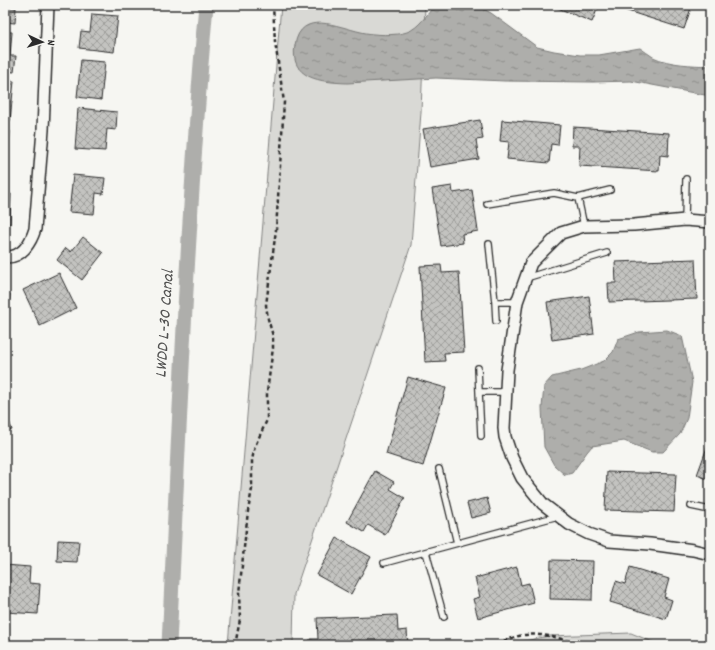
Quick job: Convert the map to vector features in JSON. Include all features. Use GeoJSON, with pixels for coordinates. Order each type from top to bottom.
{"type":"FeatureCollection","features":[{"type":"Feature","properties":{"kind":"street"},"geometry":{"type":"LineString","coordinates":[[5,257],[9,258],[19,254],[27,247],[35,229],[43,130],[48,5]]}},
{"type":"Feature","properties":{"kind":"street"},"geometry":{"type":"LineString","coordinates":[[710,222],[685,220],[584,226],[561,233],[531,263],[517,302],[507,370],[505,437],[512,458],[529,487],[543,504],[569,524],[588,534],[610,542],[650,544],[710,554]]}},
{"type":"Feature","properties":{"kind":"lane"},"geometry":{"type":"LineString","coordinates":[[685,220],[686,179]]}},
{"type":"Feature","properties":{"kind":"lane"},"geometry":{"type":"LineString","coordinates":[[488,204],[554,193],[578,198],[610,190]]}},
{"type":"Feature","properties":{"kind":"lane"},"geometry":{"type":"LineString","coordinates":[[578,198],[584,226]]}},
{"type":"Feature","properties":{"kind":"lane"},"geometry":{"type":"LineString","coordinates":[[489,244],[496,321]]}},
{"type":"Feature","properties":{"kind":"lane"},"geometry":{"type":"LineString","coordinates":[[526,278],[606,253]]}},
{"type":"Feature","properties":{"kind":"lane"},"geometry":{"type":"LineString","coordinates":[[495,302],[517,302]]}},
{"type":"Feature","properties":{"kind":"lane"},"geometry":{"type":"LineString","coordinates":[[478,368],[481,436]]}},
{"type":"Feature","properties":{"kind":"lane"},"geometry":{"type":"LineString","coordinates":[[479,392],[506,392]]}},
{"type":"Feature","properties":{"kind":"lane"},"geometry":{"type":"LineString","coordinates":[[439,469],[457,543]]}},
{"type":"Feature","properties":{"kind":"lane"},"geometry":{"type":"LineString","coordinates":[[691,506],[710,510]]}},
{"type":"Feature","properties":{"kind":"lane"},"geometry":{"type":"LineString","coordinates":[[384,563],[558,516]]}},
{"type":"Feature","properties":{"kind":"lane"},"geometry":{"type":"LineString","coordinates":[[426,552],[444,617]]}},
{"type":"Feature","properties":{"kind":"path"},"geometry":{"type":"LineString","coordinates":[[235,645],[240,620],[239,593],[248,511],[252,489],[252,460],[255,446],[267,420],[267,392],[273,348],[273,336],[266,311],[266,305],[276,230],[284,102],[275,42],[273,5]]}},
{"type":"Feature","properties":{"kind":"path"},"geometry":{"type":"LineString","coordinates":[[498,645],[515,637],[537,635],[567,640],[578,645]]}},
{"type":"Feature","properties":{"kind":"shaded area"},"geometry":{"type":"Polygon","coordinates":[[[281,5],[425,5],[421,112],[411,245],[294,594],[293,645],[228,645],[281,5]]]}},
{"type":"Feature","properties":{"kind":"shaded area"},"geometry":{"type":"Polygon","coordinates":[[[631,633],[660,645],[505,645],[549,636],[631,633]]]}},
{"type":"Feature","properties":{"kind":"water"},"geometry":{"type":"Polygon","coordinates":[[[435,5],[476,5],[491,13],[537,47],[554,51],[580,55],[599,55],[640,48],[653,57],[667,62],[710,66],[710,96],[631,81],[505,81],[436,78],[347,83],[318,80],[302,72],[297,65],[294,56],[295,45],[299,34],[305,27],[312,24],[322,23],[372,34],[391,35],[411,30],[435,5]]]}},
{"type":"Feature","properties":{"kind":"water"},"geometry":{"type":"Polygon","coordinates":[[[667,330],[682,336],[692,382],[687,418],[680,434],[663,452],[652,452],[624,441],[592,446],[572,473],[565,475],[554,465],[544,447],[542,408],[544,386],[552,377],[581,370],[604,361],[613,352],[618,339],[639,332],[667,330]]]}},
{"type":"Feature","properties":{"kind":"building"},"geometry":{"type":"Polygon","coordinates":[[[599,5],[592,22],[553,6],[599,5]]]}},
{"type":"Feature","properties":{"kind":"building"},"geometry":{"type":"Polygon","coordinates":[[[619,5],[692,5],[684,29],[618,8],[619,5]]]}},
{"type":"Feature","properties":{"kind":"building"},"geometry":{"type":"Polygon","coordinates":[[[5,7],[16,8],[15,23],[5,22],[5,7]]]}},
{"type":"Feature","properties":{"kind":"building"},"geometry":{"type":"Polygon","coordinates":[[[92,14],[118,16],[114,52],[79,48],[81,31],[90,32],[92,14]]]}},
{"type":"Feature","properties":{"kind":"building"},"geometry":{"type":"Polygon","coordinates":[[[5,32],[12,32],[10,56],[16,56],[14,72],[5,71],[5,32]]]}},
{"type":"Feature","properties":{"kind":"building"},"geometry":{"type":"Polygon","coordinates":[[[81,60],[105,62],[101,100],[77,97],[81,60]]]}},
{"type":"Feature","properties":{"kind":"building"},"geometry":{"type":"Polygon","coordinates":[[[5,80],[14,81],[10,121],[5,121],[5,80]]]}},
{"type":"Feature","properties":{"kind":"building"},"geometry":{"type":"Polygon","coordinates":[[[78,108],[117,112],[116,130],[107,129],[105,151],[75,149],[78,108]]]}},
{"type":"Feature","properties":{"kind":"building"},"geometry":{"type":"Polygon","coordinates":[[[480,120],[483,139],[476,140],[479,159],[430,167],[423,129],[480,120]]]}},
{"type":"Feature","properties":{"kind":"building"},"geometry":{"type":"Polygon","coordinates":[[[502,120],[560,125],[558,145],[551,144],[549,163],[507,159],[509,142],[500,141],[502,120]]]}},
{"type":"Feature","properties":{"kind":"building"},"geometry":{"type":"Polygon","coordinates":[[[573,127],[669,133],[668,156],[660,155],[659,171],[579,166],[580,146],[572,146],[573,127]]]}},
{"type":"Feature","properties":{"kind":"building"},"geometry":{"type":"Polygon","coordinates":[[[5,131],[10,131],[9,146],[6,146],[5,155],[5,131]]]}},
{"type":"Feature","properties":{"kind":"building"},"geometry":{"type":"Polygon","coordinates":[[[73,175],[105,178],[103,194],[96,193],[94,214],[69,212],[73,175]]]}},
{"type":"Feature","properties":{"kind":"building"},"geometry":{"type":"Polygon","coordinates":[[[452,186],[453,193],[472,190],[478,231],[462,234],[463,243],[441,246],[432,189],[452,186]]]}},
{"type":"Feature","properties":{"kind":"building"},"geometry":{"type":"Polygon","coordinates":[[[5,193],[11,194],[10,224],[5,223],[5,193]]]}},
{"type":"Feature","properties":{"kind":"building"},"geometry":{"type":"Polygon","coordinates":[[[83,237],[103,253],[82,280],[57,260],[66,248],[71,252],[83,237]]]}},
{"type":"Feature","properties":{"kind":"building"},"geometry":{"type":"Polygon","coordinates":[[[695,259],[697,299],[609,302],[608,283],[616,283],[615,262],[695,259]]]}},
{"type":"Feature","properties":{"kind":"building"},"geometry":{"type":"Polygon","coordinates":[[[441,265],[442,273],[459,272],[464,352],[444,353],[445,361],[425,362],[420,266],[441,265]]]}},
{"type":"Feature","properties":{"kind":"building"},"geometry":{"type":"Polygon","coordinates":[[[59,273],[76,308],[40,326],[23,290],[59,273]]]}},
{"type":"Feature","properties":{"kind":"building"},"geometry":{"type":"Polygon","coordinates":[[[5,294],[10,294],[8,319],[5,319],[5,294]]]}},
{"type":"Feature","properties":{"kind":"building"},"geometry":{"type":"Polygon","coordinates":[[[589,296],[594,334],[552,340],[547,302],[589,296]]]}},
{"type":"Feature","properties":{"kind":"building"},"geometry":{"type":"Polygon","coordinates":[[[408,377],[446,388],[423,466],[386,454],[408,377]]]}},
{"type":"Feature","properties":{"kind":"building"},"geometry":{"type":"Polygon","coordinates":[[[5,409],[12,430],[5,432],[5,409]]]}},
{"type":"Feature","properties":{"kind":"building"},"geometry":{"type":"Polygon","coordinates":[[[710,439],[710,461],[707,469],[710,470],[710,480],[697,475],[710,439]]]}},
{"type":"Feature","properties":{"kind":"building"},"geometry":{"type":"Polygon","coordinates":[[[375,471],[394,482],[390,489],[405,498],[385,535],[368,525],[364,532],[347,522],[375,471]]]}},
{"type":"Feature","properties":{"kind":"building"},"geometry":{"type":"Polygon","coordinates":[[[607,472],[676,474],[674,512],[605,510],[607,472]]]}},
{"type":"Feature","properties":{"kind":"building"},"geometry":{"type":"Polygon","coordinates":[[[487,498],[491,513],[471,518],[467,503],[487,498]]]}},
{"type":"Feature","properties":{"kind":"building"},"geometry":{"type":"Polygon","coordinates":[[[337,538],[371,557],[351,594],[317,575],[337,538]]]}},
{"type":"Feature","properties":{"kind":"building"},"geometry":{"type":"Polygon","coordinates":[[[58,540],[79,541],[77,562],[57,561],[58,540]]]}},
{"type":"Feature","properties":{"kind":"building"},"geometry":{"type":"Polygon","coordinates":[[[551,560],[593,561],[592,600],[550,599],[551,560]]]}},
{"type":"Feature","properties":{"kind":"building"},"geometry":{"type":"Polygon","coordinates":[[[5,565],[30,567],[29,583],[40,584],[38,614],[5,612],[5,565]]]}},
{"type":"Feature","properties":{"kind":"building"},"geometry":{"type":"Polygon","coordinates":[[[517,567],[521,585],[529,583],[534,603],[478,618],[473,599],[480,597],[475,578],[517,567]]]}},
{"type":"Feature","properties":{"kind":"building"},"geometry":{"type":"Polygon","coordinates":[[[630,567],[669,579],[664,597],[672,600],[666,619],[610,602],[616,581],[625,584],[630,567]]]}},
{"type":"Feature","properties":{"kind":"building"},"geometry":{"type":"Polygon","coordinates":[[[397,615],[398,631],[407,630],[408,645],[310,645],[310,639],[318,639],[317,618],[397,615]]]}},
{"type":"Feature","properties":{"kind":"waterway","name":"LWDD L-30 Canal"},"geometry":{"type":"LineString","coordinates":[[169,645],[189,245],[199,85],[206,5]]}}]}
